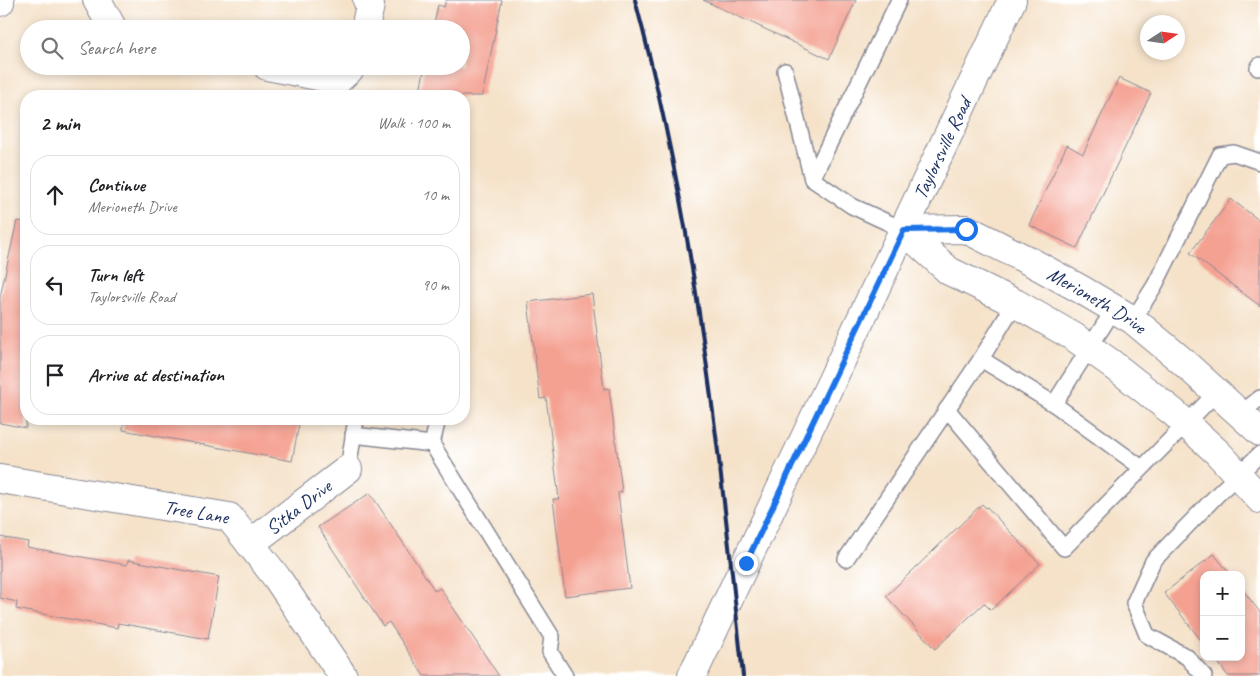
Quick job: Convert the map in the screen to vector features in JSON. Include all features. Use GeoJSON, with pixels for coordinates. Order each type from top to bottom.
{"type":"FeatureCollection","features":[{"type":"Feature","properties":{"kind":"street"},"geometry":{"type":"LineString","coordinates":[[97,0],[108,20]]}},
{"type":"Feature","properties":{"kind":"street"},"geometry":{"type":"LineString","coordinates":[[367,0],[370,5],[367,20]]}},
{"type":"Feature","properties":{"kind":"street","name":"Taylorsville Road"},"geometry":{"type":"LineString","coordinates":[[692,676],[1012,0]]}},
{"type":"Feature","properties":{"kind":"street"},"geometry":{"type":"LineString","coordinates":[[313,75],[338,80],[344,75]]}},
{"type":"Feature","properties":{"kind":"street","name":"Merioneth Drive"},"geometry":{"type":"LineString","coordinates":[[904,230],[966,229],[1033,263],[1123,314],[1181,360],[1216,393],[1250,406],[1260,432]]}},
{"type":"Feature","properties":{"kind":"street"},"geometry":{"type":"LineString","coordinates":[[904,230],[949,271],[1015,303],[1074,337],[1089,348],[1186,424],[1260,499]]}},
{"type":"Feature","properties":{"kind":"street","name":"Sitka Drive"},"geometry":{"type":"LineString","coordinates":[[250,544],[348,469]]}},
{"type":"Feature","properties":{"kind":"street","name":"Tree Lane"},"geometry":{"type":"LineString","coordinates":[[0,479],[229,518],[277,578],[343,676]]}},
{"type":"Feature","properties":{"kind":"lane"},"geometry":{"type":"LineString","coordinates":[[812,179],[899,0]]}},
{"type":"Feature","properties":{"kind":"lane"},"geometry":{"type":"LineString","coordinates":[[786,71],[812,179],[852,206],[904,230]]}},
{"type":"Feature","properties":{"kind":"lane"},"geometry":{"type":"LineString","coordinates":[[1054,404],[1089,348],[1123,314],[1155,286],[1220,156],[1234,152],[1260,162]]}},
{"type":"Feature","properties":{"kind":"lane"},"geometry":{"type":"LineString","coordinates":[[846,559],[981,359],[1015,303]]}},
{"type":"Feature","properties":{"kind":"lane"},"geometry":{"type":"LineString","coordinates":[[981,359],[1054,404],[1142,468]]}},
{"type":"Feature","properties":{"kind":"lane"},"geometry":{"type":"LineString","coordinates":[[947,409],[1064,548],[1216,393]]}},
{"type":"Feature","properties":{"kind":"lane"},"geometry":{"type":"LineString","coordinates":[[348,469],[355,425]]}},
{"type":"Feature","properties":{"kind":"lane"},"geometry":{"type":"LineString","coordinates":[[437,425],[432,444],[552,637],[550,652],[565,676]]}},
{"type":"Feature","properties":{"kind":"lane"},"geometry":{"type":"LineString","coordinates":[[353,435],[432,444]]}},
{"type":"Feature","properties":{"kind":"lane"},"geometry":{"type":"LineString","coordinates":[[1204,676],[1187,656],[1147,635],[1134,602],[1153,561],[1218,493],[1260,454]]}},
{"type":"Feature","properties":{"kind":"building"},"geometry":{"type":"Polygon","coordinates":[[[446,0],[502,0],[482,96],[470,96],[470,90],[420,90],[423,75],[470,75],[470,20],[435,20],[438,5],[444,7],[446,0]]]}},
{"type":"Feature","properties":{"kind":"building"},"geometry":{"type":"Polygon","coordinates":[[[703,0],[856,0],[829,59],[703,0]]]}},
{"type":"Feature","properties":{"kind":"building"},"geometry":{"type":"Polygon","coordinates":[[[1119,78],[1151,93],[1077,248],[1029,225],[1067,145],[1083,154],[1119,78]]]}},
{"type":"Feature","properties":{"kind":"building"},"geometry":{"type":"Polygon","coordinates":[[[1231,199],[1260,221],[1260,306],[1190,253],[1231,199]]]}},
{"type":"Feature","properties":{"kind":"building"},"geometry":{"type":"Polygon","coordinates":[[[17,221],[20,221],[20,425],[26,425],[26,428],[0,423],[0,297],[17,221]]]}},
{"type":"Feature","properties":{"kind":"building"},"geometry":{"type":"Polygon","coordinates":[[[592,294],[604,389],[609,388],[622,492],[618,493],[630,588],[565,596],[553,499],[559,499],[546,398],[540,399],[528,302],[592,294]]]}},
{"type":"Feature","properties":{"kind":"building"},"geometry":{"type":"Polygon","coordinates":[[[123,425],[299,425],[292,461],[123,430],[123,425]]]}},
{"type":"Feature","properties":{"kind":"building"},"geometry":{"type":"Polygon","coordinates":[[[370,493],[435,591],[440,588],[499,676],[424,676],[389,622],[383,626],[318,527],[370,493]]]}},
{"type":"Feature","properties":{"kind":"building"},"geometry":{"type":"Polygon","coordinates":[[[982,504],[987,507],[1040,564],[991,610],[984,603],[935,649],[886,596],[982,504]]]}},
{"type":"Feature","properties":{"kind":"building"},"geometry":{"type":"Polygon","coordinates":[[[0,537],[28,542],[27,547],[127,565],[128,560],[219,577],[208,639],[118,623],[117,628],[16,609],[17,602],[0,598],[0,537]]]}},
{"type":"Feature","properties":{"kind":"building"},"geometry":{"type":"Polygon","coordinates":[[[1214,554],[1228,571],[1200,571],[1200,639],[1164,593],[1214,554]]]}},
{"type":"Feature","properties":{"kind":"building"},"geometry":{"type":"Polygon","coordinates":[[[1245,593],[1260,612],[1260,676],[1228,676],[1217,661],[1245,661],[1245,593]]]}},
{"type":"Feature","properties":{"kind":"railway"},"geometry":{"type":"LineString","coordinates":[[635,0],[656,83],[689,251],[714,421],[743,676]]}},
{"type":"Feature","properties":{"kind":"route"},"geometry":{"type":"LineString","coordinates":[[746,563],[904,230],[966,229]]}}]}
